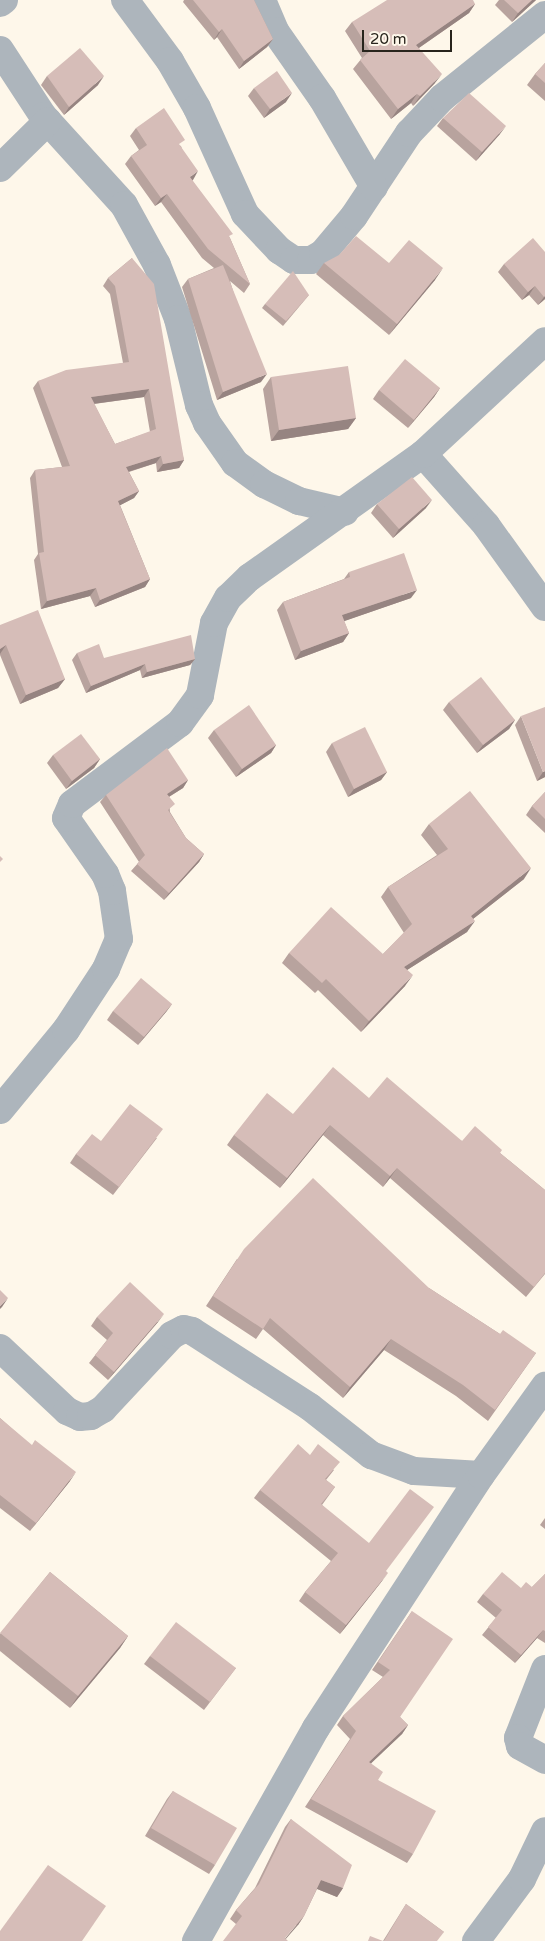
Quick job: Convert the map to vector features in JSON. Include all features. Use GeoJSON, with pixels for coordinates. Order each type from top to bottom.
{"type":"FeatureCollection","features":[{"type":"Feature","properties":{"kind":"street"},"geometry":{"type":"LineString","coordinates":[[0,3],[4,0]]}},
{"type":"Feature","properties":{"kind":"street"},"geometry":{"type":"LineString","coordinates":[[126,0],[170,61],[197,108],[245,214],[279,250],[294,260],[311,260],[323,253],[354,216],[409,133],[442,98],[545,14]]}},
{"type":"Feature","properties":{"kind":"street"},"geometry":{"type":"LineString","coordinates":[[262,0],[275,31],[322,98],[374,187]]}},
{"type":"Feature","properties":{"kind":"street"},"geometry":{"type":"LineString","coordinates":[[0,50],[48,121],[72,143],[124,205],[157,265],[178,319],[199,405],[207,423],[235,463],[264,484],[299,501],[345,512]]}},
{"type":"Feature","properties":{"kind":"street"},"geometry":{"type":"LineString","coordinates":[[0,168],[48,121]]}},
{"type":"Feature","properties":{"kind":"street"},"geometry":{"type":"LineString","coordinates":[[0,1110],[66,1030],[106,969],[118,939],[112,891],[97,859],[66,818],[68,810],[180,723],[200,695],[214,623],[228,598],[250,577],[345,512],[422,454],[545,341]]}},
{"type":"Feature","properties":{"kind":"street"},"geometry":{"type":"LineString","coordinates":[[422,454],[486,525],[545,607]]}},
{"type":"Feature","properties":{"kind":"street"},"geometry":{"type":"LineString","coordinates":[[0,1348],[67,1411],[85,1416],[103,1409],[172,1335],[184,1329],[192,1331],[310,1407],[371,1455],[414,1472],[481,1475]]}},
{"type":"Feature","properties":{"kind":"street"},"geometry":{"type":"LineString","coordinates":[[196,1941],[316,1728],[481,1475],[545,1386]]}},
{"type":"Feature","properties":{"kind":"street"},"geometry":{"type":"LineString","coordinates":[[545,1669],[518,1738],[520,1746],[545,1760]]}},
{"type":"Feature","properties":{"kind":"street"},"geometry":{"type":"LineString","coordinates":[[476,1941],[522,1879],[545,1831]]}},
{"type":"Feature","properties":{"kind":"building"},"geometry":{"type":"Polygon","coordinates":[[[193,0],[254,0],[273,39],[244,61],[222,29],[219,32],[193,0]]]}},
{"type":"Feature","properties":{"kind":"building"},"geometry":{"type":"Polygon","coordinates":[[[387,0],[473,0],[475,4],[416,45],[442,74],[420,96],[417,94],[398,109],[360,60],[370,51],[352,22],[387,0]]]}},
{"type":"Feature","properties":{"kind":"building"},"geometry":{"type":"Polygon","coordinates":[[[504,0],[532,0],[518,13],[504,0]]]}},
{"type":"Feature","properties":{"kind":"building"},"geometry":{"type":"Polygon","coordinates":[[[80,48],[104,76],[69,107],[47,76],[80,48]]]}},
{"type":"Feature","properties":{"kind":"building"},"geometry":{"type":"Polygon","coordinates":[[[545,63],[545,83],[535,74],[545,63]]]}},
{"type":"Feature","properties":{"kind":"building"},"geometry":{"type":"Polygon","coordinates":[[[277,71],[292,93],[270,109],[254,88],[277,71]]]}},
{"type":"Feature","properties":{"kind":"building"},"geometry":{"type":"Polygon","coordinates":[[[469,93],[506,126],[482,152],[443,118],[469,93]]]}},
{"type":"Feature","properties":{"kind":"building"},"geometry":{"type":"Polygon","coordinates":[[[164,108],[185,140],[179,144],[198,171],[190,177],[233,234],[229,236],[250,284],[208,249],[167,194],[161,198],[131,156],[147,145],[136,128],[164,108]]]}},
{"type":"Feature","properties":{"kind":"building"},"geometry":{"type":"Polygon","coordinates":[[[356,236],[389,263],[409,240],[443,268],[397,324],[324,263],[339,255],[356,236]]]}},
{"type":"Feature","properties":{"kind":"building"},"geometry":{"type":"Polygon","coordinates":[[[533,238],[545,252],[544,297],[535,286],[528,292],[504,264],[533,238]]]}},
{"type":"Feature","properties":{"kind":"building"},"geometry":{"type":"Polygon","coordinates":[[[132,258],[154,284],[184,460],[163,464],[161,456],[126,467],[139,491],[118,501],[150,579],[100,600],[96,588],[47,601],[39,553],[44,552],[35,470],[70,466],[38,381],[66,370],[129,362],[115,286],[108,278],[132,258]],[[149,389],[91,397],[115,444],[156,429],[149,389]]]}},
{"type":"Feature","properties":{"kind":"building"},"geometry":{"type":"Polygon","coordinates":[[[223,265],[267,374],[223,392],[188,279],[223,265]]]}},
{"type":"Feature","properties":{"kind":"building"},"geometry":{"type":"Polygon","coordinates":[[[293,271],[309,295],[286,321],[265,304],[293,271]]]}},
{"type":"Feature","properties":{"kind":"building"},"geometry":{"type":"Polygon","coordinates":[[[405,359],[440,388],[414,420],[379,390],[405,359]]]}},
{"type":"Feature","properties":{"kind":"building"},"geometry":{"type":"Polygon","coordinates":[[[348,366],[356,418],[279,430],[271,377],[348,366]]]}},
{"type":"Feature","properties":{"kind":"building"},"geometry":{"type":"Polygon","coordinates":[[[412,477],[432,500],[399,529],[377,504],[412,477]]]}},
{"type":"Feature","properties":{"kind":"building"},"geometry":{"type":"Polygon","coordinates":[[[404,553],[417,590],[342,615],[349,633],[301,651],[283,602],[350,577],[349,572],[404,553]]]}},
{"type":"Feature","properties":{"kind":"building"},"geometry":{"type":"Polygon","coordinates":[[[38,610],[65,679],[26,695],[6,645],[0,649],[0,625],[38,610]]]}},
{"type":"Feature","properties":{"kind":"building"},"geometry":{"type":"Polygon","coordinates":[[[191,635],[195,659],[147,672],[145,664],[91,686],[77,653],[99,644],[104,658],[191,635]]]}},
{"type":"Feature","properties":{"kind":"building"},"geometry":{"type":"Polygon","coordinates":[[[481,677],[515,720],[483,745],[449,702],[481,677]]]}},
{"type":"Feature","properties":{"kind":"building"},"geometry":{"type":"Polygon","coordinates":[[[249,705],[276,745],[242,769],[214,730],[249,705]]]}},
{"type":"Feature","properties":{"kind":"building"},"geometry":{"type":"Polygon","coordinates":[[[545,707],[545,771],[543,772],[521,716],[545,707]]]}},
{"type":"Feature","properties":{"kind":"building"},"geometry":{"type":"Polygon","coordinates":[[[365,727],[387,772],[354,789],[332,743],[365,727]]]}},
{"type":"Feature","properties":{"kind":"building"},"geometry":{"type":"Polygon","coordinates":[[[81,734],[100,759],[72,781],[53,755],[81,734]]]}},
{"type":"Feature","properties":{"kind":"building"},"geometry":{"type":"Polygon","coordinates":[[[167,748],[188,780],[167,794],[175,804],[168,810],[186,838],[204,854],[169,893],[137,864],[145,855],[106,795],[167,748]]]}},
{"type":"Feature","properties":{"kind":"building"},"geometry":{"type":"Polygon","coordinates":[[[470,791],[531,868],[471,916],[475,921],[404,967],[413,975],[369,1021],[326,979],[322,983],[289,953],[331,907],[383,954],[412,924],[388,887],[448,849],[429,824],[470,791]]]}},
{"type":"Feature","properties":{"kind":"building"},"geometry":{"type":"Polygon","coordinates":[[[545,792],[545,819],[532,806],[545,792]]]}},
{"type":"Feature","properties":{"kind":"building"},"geometry":{"type":"Polygon","coordinates":[[[141,978],[172,1004],[144,1037],[113,1011],[141,978]]]}},
{"type":"Feature","properties":{"kind":"building"},"geometry":{"type":"Polygon","coordinates":[[[333,1067],[369,1098],[387,1077],[462,1141],[475,1126],[502,1150],[500,1153],[545,1190],[545,1273],[534,1287],[397,1168],[390,1176],[330,1125],[287,1178],[234,1135],[267,1093],[293,1114],[333,1067]]]}},
{"type":"Feature","properties":{"kind":"building"},"geometry":{"type":"Polygon","coordinates":[[[130,1104],[163,1129],[119,1187],[76,1154],[92,1134],[101,1141],[130,1104]]]}},
{"type":"Feature","properties":{"kind":"building"},"geometry":{"type":"Polygon","coordinates":[[[313,1178],[429,1288],[500,1334],[503,1330],[536,1353],[495,1410],[463,1385],[391,1339],[350,1387],[270,1318],[263,1329],[213,1296],[244,1249],[313,1178]]]}},
{"type":"Feature","properties":{"kind":"building"},"geometry":{"type":"Polygon","coordinates":[[[130,1282],[164,1314],[114,1372],[95,1355],[113,1333],[97,1317],[130,1282]]]}},
{"type":"Feature","properties":{"kind":"building"},"geometry":{"type":"Polygon","coordinates":[[[0,1290],[8,1298],[0,1306],[0,1290]]]}},
{"type":"Feature","properties":{"kind":"building"},"geometry":{"type":"Polygon","coordinates":[[[0,1418],[32,1445],[35,1440],[76,1472],[36,1523],[0,1495],[0,1418]]]}},
{"type":"Feature","properties":{"kind":"building"},"geometry":{"type":"Polygon","coordinates":[[[298,1444],[310,1455],[318,1444],[340,1462],[325,1479],[335,1487],[321,1504],[369,1543],[410,1489],[434,1507],[386,1571],[388,1573],[346,1625],[305,1592],[338,1553],[260,1490],[298,1444]]]}},
{"type":"Feature","properties":{"kind":"building"},"geometry":{"type":"Polygon","coordinates":[[[50,1572],[128,1636],[78,1696],[0,1633],[50,1572]]]}},
{"type":"Feature","properties":{"kind":"building"},"geometry":{"type":"Polygon","coordinates":[[[502,1572],[521,1588],[526,1582],[532,1587],[545,1574],[545,1631],[543,1630],[521,1655],[488,1627],[502,1610],[483,1594],[502,1572]]]}},
{"type":"Feature","properties":{"kind":"building"},"geometry":{"type":"Polygon","coordinates":[[[412,1611],[453,1639],[400,1717],[408,1725],[369,1762],[383,1772],[378,1780],[436,1811],[413,1854],[311,1799],[356,1731],[343,1716],[390,1670],[378,1662],[412,1611]]]}},
{"type":"Feature","properties":{"kind":"building"},"geometry":{"type":"Polygon","coordinates":[[[176,1622],[236,1668],[210,1702],[150,1656],[176,1622]]]}},
{"type":"Feature","properties":{"kind":"building"},"geometry":{"type":"Polygon","coordinates":[[[173,1791],[237,1828],[215,1865],[151,1828],[173,1791]]]}},
{"type":"Feature","properties":{"kind":"building"},"geometry":{"type":"Polygon","coordinates":[[[291,1819],[352,1865],[343,1888],[321,1880],[304,1916],[285,1938],[288,1941],[223,1941],[242,1916],[236,1910],[259,1884],[291,1819]]]}},
{"type":"Feature","properties":{"kind":"building"},"geometry":{"type":"Polygon","coordinates":[[[48,1865],[106,1906],[82,1941],[0,1941],[0,1931],[48,1865]]]}},
{"type":"Feature","properties":{"kind":"building"},"geometry":{"type":"Polygon","coordinates":[[[406,1904],[444,1932],[437,1941],[384,1941],[406,1904]]]}},
{"type":"Feature","properties":{"kind":"building"},"geometry":{"type":"Polygon","coordinates":[[[370,1936],[383,1941],[368,1941],[370,1936]]]}}]}
